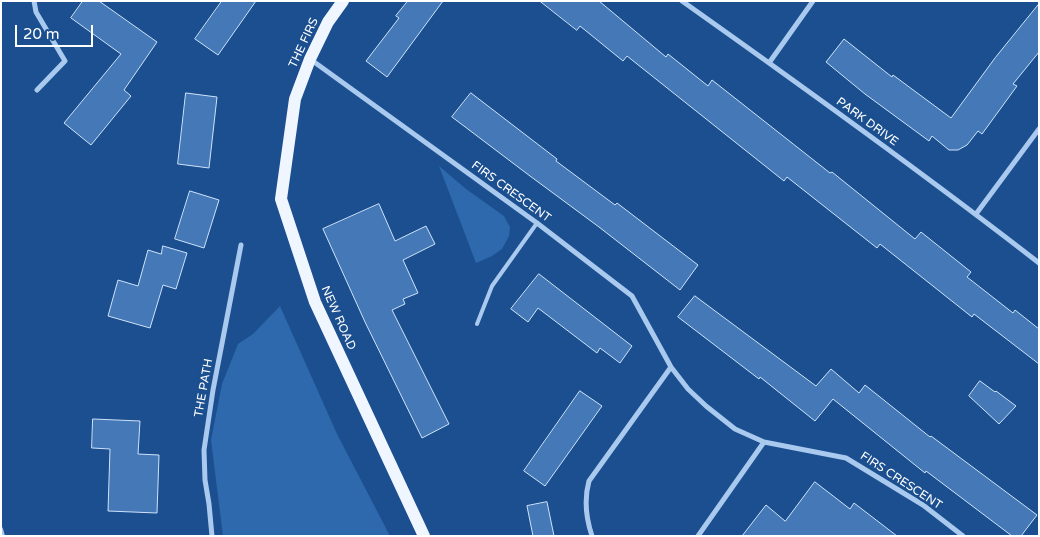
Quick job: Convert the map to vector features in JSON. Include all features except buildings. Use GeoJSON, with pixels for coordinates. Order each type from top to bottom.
{"type":"FeatureCollection","features":[{"type":"Feature","properties":{"kind":"main road","name":"THE FIRS"},"geometry":{"type":"LineString","coordinates":[[295,99],[310,59],[328,22],[343,1]]}},
{"type":"Feature","properties":{"kind":"main road","name":"NEW ROAD"},"geometry":{"type":"LineString","coordinates":[[295,99],[281,199],[314,302],[424,536]]}},
{"type":"Feature","properties":{"kind":"street"},"geometry":{"type":"LineString","coordinates":[[34,1],[36,12],[65,61],[37,90]]}},
{"type":"Feature","properties":{"kind":"street","name":"PARK DRIVE"},"geometry":{"type":"LineString","coordinates":[[682,1],[976,214],[1039,263]]}},
{"type":"Feature","properties":{"kind":"street"},"geometry":{"type":"LineString","coordinates":[[769,63],[813,1]]}},
{"type":"Feature","properties":{"kind":"street","name":"FIRS CRESCENT"},"geometry":{"type":"LineString","coordinates":[[310,59],[537,223],[632,296],[671,367],[688,389],[735,429],[764,442],[846,458],[923,505],[963,536]]}},
{"type":"Feature","properties":{"kind":"street"},"geometry":{"type":"LineString","coordinates":[[976,214],[1039,129]]}},
{"type":"Feature","properties":{"kind":"street","name":"THE PATH"},"geometry":{"type":"LineString","coordinates":[[212,536],[205,480],[204,450],[213,390],[241,245]]}},
{"type":"Feature","properties":{"kind":"street"},"geometry":{"type":"LineString","coordinates":[[592,536],[587,516],[586,500],[586,490],[589,481],[671,367]]}},
{"type":"Feature","properties":{"kind":"street"},"geometry":{"type":"LineString","coordinates":[[698,536],[764,442]]}},
{"type":"Feature","properties":{"kind":"lane"},"geometry":{"type":"LineString","coordinates":[[477,324],[492,286],[537,223]]}},
{"type":"Feature","properties":{"kind":"lane"},"geometry":{"type":"LineString","coordinates":[[1,528],[3,536]]}},
{"type":"Feature","properties":{"kind":"shaded area"},"geometry":{"type":"Polygon","coordinates":[[[439,166],[466,189],[504,216],[510,227],[509,236],[502,249],[492,256],[476,263],[439,166]]]}},
{"type":"Feature","properties":{"kind":"shaded area"},"geometry":{"type":"Polygon","coordinates":[[[280,306],[337,434],[390,536],[223,536],[211,440],[222,384],[238,344],[253,334],[280,306]]]}}]}
